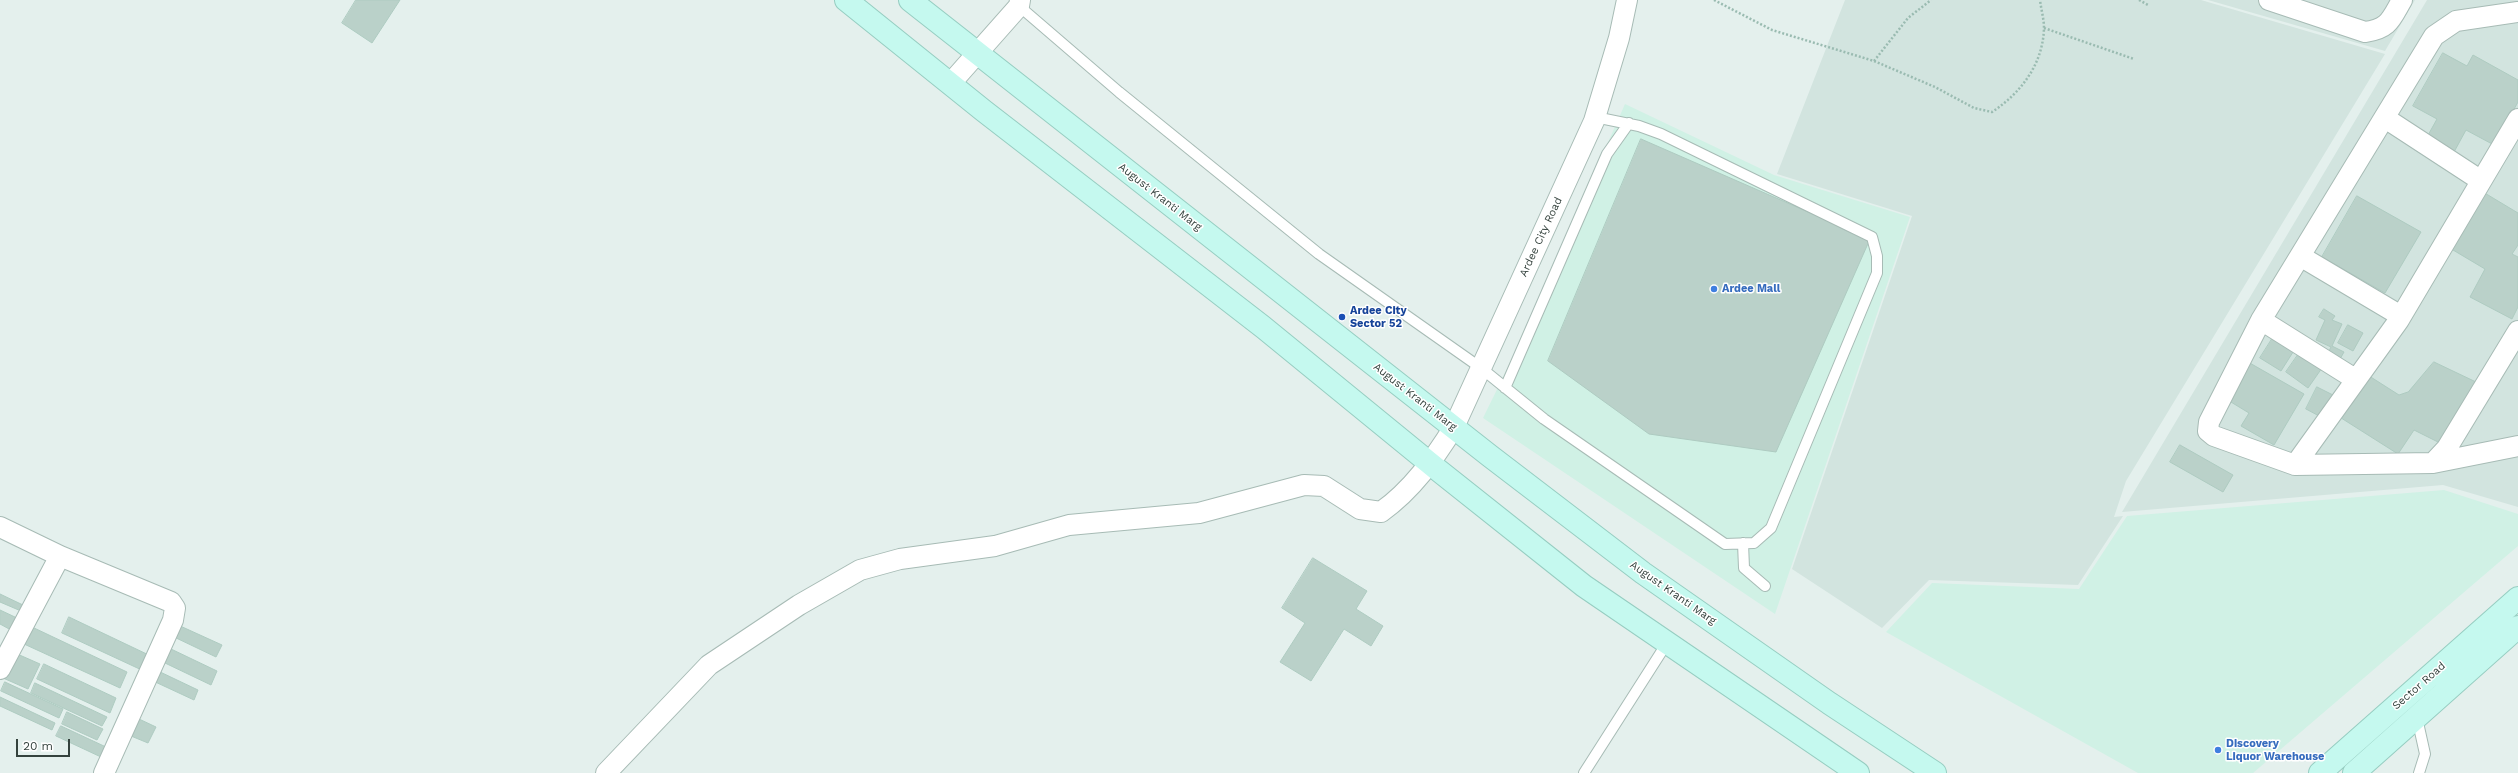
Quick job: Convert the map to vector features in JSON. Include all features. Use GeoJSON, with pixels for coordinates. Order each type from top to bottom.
{"type":"FeatureCollection","features":[{"type":"Feature","properties":{"kind":"main road"},"geometry":{"type":"LineString","coordinates":[[846,0],[950,84],[1263,327],[1584,586],[1858,773]]}},
{"type":"Feature","properties":{"kind":"main road","name":"August Kranti Marg"},"geometry":{"type":"LineString","coordinates":[[910,0],[1454,427],[1643,573],[1829,703],[1935,773]]}},
{"type":"Feature","properties":{"kind":"main road","name":"Sector Road"},"geometry":{"type":"LineString","coordinates":[[2320,773],[2518,598]]}},
{"type":"Feature","properties":{"kind":"main road","name":"Sector Road"},"geometry":{"type":"LineString","coordinates":[[2354,773],[2518,627]]}},
{"type":"Feature","properties":{"kind":"street","name":"Ardee City Road"},"geometry":{"type":"LineString","coordinates":[[606,773],[709,665],[800,605],[860,570],[900,559],[995,546],[1069,525],[1199,513],[1304,486],[1324,486],[1360,509],[1381,512],[1431,464],[1454,427],[1596,117],[1619,38],[1627,0]]}},
{"type":"Feature","properties":{"kind":"street"},"geometry":{"type":"LineString","coordinates":[[2269,0],[2365,32],[2377,31],[2388,26],[2402,0]]}},
{"type":"Feature","properties":{"kind":"street"},"geometry":{"type":"LineString","coordinates":[[950,84],[978,54],[1017,2]]}},
{"type":"Feature","properties":{"kind":"street"},"geometry":{"type":"LineString","coordinates":[[2508,8],[2456,21],[2443,28],[2434,36],[2261,320],[2208,422],[2208,431],[2214,436],[2295,465],[2433,463],[2518,446]]}},
{"type":"Feature","properties":{"kind":"street"},"geometry":{"type":"LineString","coordinates":[[2385,118],[2480,180]]}},
{"type":"Feature","properties":{"kind":"street"},"geometry":{"type":"LineString","coordinates":[[2295,465],[2401,316],[2480,180],[2518,119]]}},
{"type":"Feature","properties":{"kind":"street"},"geometry":{"type":"LineString","coordinates":[[2300,256],[2401,316]]}},
{"type":"Feature","properties":{"kind":"street"},"geometry":{"type":"LineString","coordinates":[[2261,320],[2355,379]]}},
{"type":"Feature","properties":{"kind":"street"},"geometry":{"type":"LineString","coordinates":[[2433,463],[2448,448],[2518,331]]}},
{"type":"Feature","properties":{"kind":"street"},"geometry":{"type":"LineString","coordinates":[[0,527],[60,556],[171,602],[175,608],[173,620],[104,773]]}},
{"type":"Feature","properties":{"kind":"street"},"geometry":{"type":"LineString","coordinates":[[0,669],[60,556]]}},
{"type":"Feature","properties":{"kind":"lane"},"geometry":{"type":"LineString","coordinates":[[1017,2],[1119,92],[1319,254],[1481,368],[1544,419],[1725,544],[1754,543],[1771,528],[1877,273],[1877,256],[1872,237],[1661,134],[1629,123],[1596,117]]}},
{"type":"Feature","properties":{"kind":"lane"},"geometry":{"type":"LineString","coordinates":[[1505,388],[1607,154],[1629,123]]}},
{"type":"Feature","properties":{"kind":"lane"},"geometry":{"type":"LineString","coordinates":[[1743,543],[1744,568],[1765,586]]}},
{"type":"Feature","properties":{"kind":"lane"},"geometry":{"type":"LineString","coordinates":[[1584,773],[1667,643]]}},
{"type":"Feature","properties":{"kind":"lane"},"geometry":{"type":"LineString","coordinates":[[2417,718],[2425,754],[2420,773]]}},
{"type":"Feature","properties":{"kind":"path"},"geometry":{"type":"LineString","coordinates":[[1714,0],[1772,30],[1874,61],[1935,87],[1974,108],[1992,112],[2008,101],[2035,69],[2044,28],[2040,0]]}},
{"type":"Feature","properties":{"kind":"path"},"geometry":{"type":"LineString","coordinates":[[1874,61],[1908,18],[1931,0]]}},
{"type":"Feature","properties":{"kind":"path"},"geometry":{"type":"LineString","coordinates":[[2139,0],[2148,5]]}},
{"type":"Feature","properties":{"kind":"path"},"geometry":{"type":"LineString","coordinates":[[2044,28],[2134,59]]}},
{"type":"Feature","properties":{"kind":"shaded area"},"geometry":{"type":"Polygon","coordinates":[[[1845,0],[2201,0],[2385,54],[2126,481],[2114,517],[2123,516],[2078,585],[1929,580],[1882,628],[1792,569],[1912,216],[1777,174],[1845,0]]]}},
{"type":"Feature","properties":{"kind":"shaded area"},"geometry":{"type":"Polygon","coordinates":[[[2208,0],[2415,0],[2385,51],[2208,0]]]}},
{"type":"Feature","properties":{"kind":"shaded area"},"geometry":{"type":"Polygon","coordinates":[[[2427,0],[2518,0],[2518,507],[2443,485],[2122,512],[2427,0]]]}},
{"type":"Feature","properties":{"kind":"shaded area","name":"Ardee Mall"},"geometry":{"type":"Polygon","coordinates":[[[1625,104],[1774,175],[1910,217],[1775,614],[1483,418],[1511,361],[1625,104]]]}},
{"type":"Feature","properties":{"kind":"shaded area"},"geometry":{"type":"Polygon","coordinates":[[[2444,490],[2518,514],[2518,546],[2253,773],[2138,773],[1886,632],[1932,583],[2079,589],[2127,516],[2444,490]]]}},
{"type":"Feature","properties":{"kind":"building"},"geometry":{"type":"Polygon","coordinates":[[[356,0],[400,0],[372,43],[342,23],[356,0]]]}},
{"type":"Feature","properties":{"kind":"building"},"geometry":{"type":"Polygon","coordinates":[[[2443,53],[2467,66],[2473,55],[2518,80],[2518,102],[2494,145],[2466,130],[2454,152],[2427,137],[2437,119],[2413,106],[2443,53]]]}},
{"type":"Feature","properties":{"kind":"building"},"geometry":{"type":"Polygon","coordinates":[[[1641,139],[1870,239],[1776,452],[1649,434],[1548,361],[1641,139]]]}},
{"type":"Feature","properties":{"kind":"building"},"geometry":{"type":"Polygon","coordinates":[[[2483,192],[2518,213],[2518,245],[2512,254],[2518,257],[2518,307],[2512,319],[2470,297],[2485,269],[2448,247],[2483,192]]]}},
{"type":"Feature","properties":{"kind":"building"},"geometry":{"type":"Polygon","coordinates":[[[2357,196],[2421,232],[2385,293],[2322,257],[2357,196]]]}},
{"type":"Feature","properties":{"kind":"building"},"geometry":{"type":"Polygon","coordinates":[[[2324,309],[2335,316],[2332,320],[2342,324],[2332,346],[2344,352],[2340,359],[2328,353],[2331,347],[2316,340],[2325,320],[2319,317],[2324,309]]]}},
{"type":"Feature","properties":{"kind":"building"},"geometry":{"type":"Polygon","coordinates":[[[2348,325],[2363,333],[2353,351],[2338,343],[2348,325]]]}},
{"type":"Feature","properties":{"kind":"building"},"geometry":{"type":"Polygon","coordinates":[[[2274,336],[2295,349],[2281,371],[2260,358],[2274,336]]]}},
{"type":"Feature","properties":{"kind":"building"},"geometry":{"type":"Polygon","coordinates":[[[2300,352],[2322,368],[2308,388],[2286,372],[2300,352]]]}},
{"type":"Feature","properties":{"kind":"building"},"geometry":{"type":"Polygon","coordinates":[[[2248,362],[2304,394],[2274,445],[2241,426],[2249,413],[2226,399],[2248,362]]]}},
{"type":"Feature","properties":{"kind":"building"},"geometry":{"type":"Polygon","coordinates":[[[2434,362],[2476,382],[2446,446],[2414,430],[2398,454],[2338,416],[2366,374],[2399,395],[2408,392],[2434,362]]]}},
{"type":"Feature","properties":{"kind":"building"},"geometry":{"type":"Polygon","coordinates":[[[2317,387],[2333,395],[2321,417],[2306,409],[2317,387]]]}},
{"type":"Feature","properties":{"kind":"building"},"geometry":{"type":"Polygon","coordinates":[[[2180,445],[2233,475],[2223,492],[2170,462],[2180,445]]]}},
{"type":"Feature","properties":{"kind":"building"},"geometry":{"type":"Polygon","coordinates":[[[1313,558],[1367,591],[1356,609],[1383,626],[1371,646],[1344,629],[1311,681],[1280,662],[1305,623],[1282,608],[1313,558]]]}},
{"type":"Feature","properties":{"kind":"building"},"geometry":{"type":"Polygon","coordinates":[[[0,594],[23,605],[21,611],[0,602],[0,594]]]}},
{"type":"Feature","properties":{"kind":"building"},"geometry":{"type":"Polygon","coordinates":[[[0,610],[17,618],[11,630],[0,624],[0,610]]]}},
{"type":"Feature","properties":{"kind":"building"},"geometry":{"type":"Polygon","coordinates":[[[69,617],[153,657],[146,672],[62,633],[69,617]]]}},
{"type":"Feature","properties":{"kind":"building"},"geometry":{"type":"Polygon","coordinates":[[[178,625],[222,645],[216,657],[172,636],[178,625]]]}},
{"type":"Feature","properties":{"kind":"building"},"geometry":{"type":"Polygon","coordinates":[[[32,627],[127,672],[120,688],[24,644],[32,627]]]}},
{"type":"Feature","properties":{"kind":"building"},"geometry":{"type":"Polygon","coordinates":[[[171,649],[217,671],[211,685],[165,663],[171,649]]]}},
{"type":"Feature","properties":{"kind":"building"},"geometry":{"type":"Polygon","coordinates":[[[15,653],[40,664],[28,689],[3,678],[15,653]]]}},
{"type":"Feature","properties":{"kind":"building"},"geometry":{"type":"Polygon","coordinates":[[[44,664],[116,698],[110,713],[37,679],[44,664]]]}},
{"type":"Feature","properties":{"kind":"building"},"geometry":{"type":"Polygon","coordinates":[[[156,670],[198,690],[194,700],[151,680],[156,670]]]}},
{"type":"Feature","properties":{"kind":"building"},"geometry":{"type":"Polygon","coordinates":[[[5,682],[63,709],[59,718],[1,691],[5,682]]]}},
{"type":"Feature","properties":{"kind":"building"},"geometry":{"type":"Polygon","coordinates":[[[35,683],[107,717],[102,726],[31,693],[35,683]]]}},
{"type":"Feature","properties":{"kind":"building"},"geometry":{"type":"Polygon","coordinates":[[[0,697],[55,723],[52,730],[0,706],[0,697]]]}},
{"type":"Feature","properties":{"kind":"building"},"geometry":{"type":"Polygon","coordinates":[[[67,712],[103,729],[97,740],[62,724],[67,712]]]}},
{"type":"Feature","properties":{"kind":"building"},"geometry":{"type":"Polygon","coordinates":[[[139,719],[156,727],[148,743],[131,736],[139,719]]]}},
{"type":"Feature","properties":{"kind":"building"},"geometry":{"type":"Polygon","coordinates":[[[61,726],[106,747],[101,757],[56,736],[61,726]]]}},
{"type":"Feature","properties":{"kind":"place","name":"Ardee Mall"},"geometry":{"type":"Point","coordinates":[1714,289]}},
{"type":"Feature","properties":{"kind":"place","name":"Ardee City Sector 52"},"geometry":{"type":"Point","coordinates":[1342,317]}},
{"type":"Feature","properties":{"kind":"place","name":"Discovery Liquor Warehouse"},"geometry":{"type":"Point","coordinates":[2218,750]}}]}
